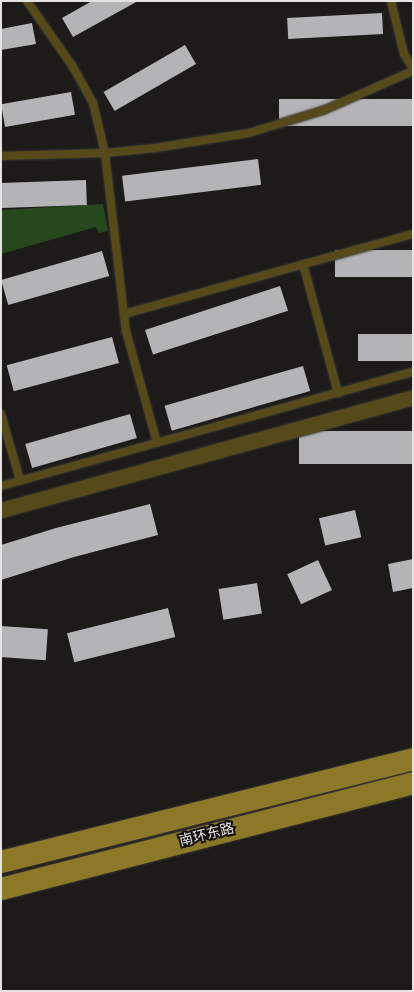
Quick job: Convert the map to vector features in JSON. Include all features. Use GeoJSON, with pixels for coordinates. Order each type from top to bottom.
{"type":"FeatureCollection","features":[{"type":"Feature","properties":{"kind":"main road","name":"南环东路"},"geometry":{"type":"LineString","coordinates":[[1,862],[413,759]]}},
{"type":"Feature","properties":{"kind":"main road","name":"南环东路"},"geometry":{"type":"LineString","coordinates":[[1,889],[413,783]]}},
{"type":"Feature","properties":{"kind":"street"},"geometry":{"type":"LineString","coordinates":[[1,510],[413,397]]}},
{"type":"Feature","properties":{"kind":"lane"},"geometry":{"type":"LineString","coordinates":[[27,1],[73,67],[93,103],[104,153],[126,331],[157,443]]}},
{"type":"Feature","properties":{"kind":"lane"},"geometry":{"type":"LineString","coordinates":[[1,156],[104,153],[155,148],[249,133],[324,110],[413,70],[404,54],[391,1]]}},
{"type":"Feature","properties":{"kind":"lane"},"geometry":{"type":"LineString","coordinates":[[124,314],[413,234]]}},
{"type":"Feature","properties":{"kind":"lane"},"geometry":{"type":"LineString","coordinates":[[303,264],[338,393]]}},
{"type":"Feature","properties":{"kind":"lane"},"geometry":{"type":"LineString","coordinates":[[1,486],[413,372]]}},
{"type":"Feature","properties":{"kind":"lane"},"geometry":{"type":"LineString","coordinates":[[1,414],[20,480]]}},
{"type":"Feature","properties":{"kind":"green space"},"geometry":{"type":"Polygon","coordinates":[[[103,204],[108,231],[99,233],[96,227],[1,254],[1,210],[103,204]]]}},
{"type":"Feature","properties":{"kind":"building"},"geometry":{"type":"Polygon","coordinates":[[[92,1],[138,1],[73,37],[62,18],[92,1]]]}},
{"type":"Feature","properties":{"kind":"building"},"geometry":{"type":"Polygon","coordinates":[[[382,13],[383,34],[288,39],[287,18],[382,13]]]}},
{"type":"Feature","properties":{"kind":"building"},"geometry":{"type":"Polygon","coordinates":[[[32,23],[36,44],[1,50],[1,29],[32,23]]]}},
{"type":"Feature","properties":{"kind":"building"},"geometry":{"type":"Polygon","coordinates":[[[185,45],[196,64],[115,111],[104,92],[185,45]]]}},
{"type":"Feature","properties":{"kind":"building"},"geometry":{"type":"Polygon","coordinates":[[[71,92],[75,115],[5,127],[1,104],[71,92]]]}},
{"type":"Feature","properties":{"kind":"building"},"geometry":{"type":"Polygon","coordinates":[[[279,99],[413,99],[413,126],[279,126],[279,99]]]}},
{"type":"Feature","properties":{"kind":"building"},"geometry":{"type":"Polygon","coordinates":[[[258,159],[261,185],[125,202],[122,176],[258,159]]]}},
{"type":"Feature","properties":{"kind":"building"},"geometry":{"type":"Polygon","coordinates":[[[86,180],[87,205],[2,208],[1,183],[86,180]]]}},
{"type":"Feature","properties":{"kind":"building"},"geometry":{"type":"Polygon","coordinates":[[[335,250],[413,250],[413,277],[335,277],[335,250]]]}},
{"type":"Feature","properties":{"kind":"building"},"geometry":{"type":"Polygon","coordinates":[[[102,251],[109,276],[8,305],[1,280],[102,251]]]}},
{"type":"Feature","properties":{"kind":"building"},"geometry":{"type":"Polygon","coordinates":[[[280,286],[288,311],[153,355],[145,330],[280,286]]]}},
{"type":"Feature","properties":{"kind":"building"},"geometry":{"type":"Polygon","coordinates":[[[358,334],[413,334],[413,361],[358,361],[358,334]]]}},
{"type":"Feature","properties":{"kind":"building"},"geometry":{"type":"Polygon","coordinates":[[[112,337],[119,363],[14,391],[7,365],[112,337]]]}},
{"type":"Feature","properties":{"kind":"building"},"geometry":{"type":"Polygon","coordinates":[[[303,366],[310,391],[172,431],[165,406],[303,366]]]}},
{"type":"Feature","properties":{"kind":"building"},"geometry":{"type":"Polygon","coordinates":[[[130,414],[137,438],[32,468],[25,444],[130,414]]]}},
{"type":"Feature","properties":{"kind":"building"},"geometry":{"type":"Polygon","coordinates":[[[299,431],[413,431],[413,464],[299,464],[299,431]]]}},
{"type":"Feature","properties":{"kind":"building"},"geometry":{"type":"Polygon","coordinates":[[[150,504],[158,535],[74,557],[1,580],[1,545],[56,528],[150,504]]]}},
{"type":"Feature","properties":{"kind":"building"},"geometry":{"type":"Polygon","coordinates":[[[355,510],[361,537],[325,546],[319,518],[355,510]]]}},
{"type":"Feature","properties":{"kind":"building"},"geometry":{"type":"Polygon","coordinates":[[[413,559],[413,588],[393,592],[388,564],[413,559]]]}},
{"type":"Feature","properties":{"kind":"building"},"geometry":{"type":"Polygon","coordinates":[[[318,560],[332,590],[301,604],[287,574],[318,560]]]}},
{"type":"Feature","properties":{"kind":"building"},"geometry":{"type":"Polygon","coordinates":[[[257,583],[262,614],[223,620],[218,589],[257,583]]]}},
{"type":"Feature","properties":{"kind":"building"},"geometry":{"type":"Polygon","coordinates":[[[168,608],[175,637],[74,662],[67,633],[168,608]]]}},
{"type":"Feature","properties":{"kind":"building"},"geometry":{"type":"Polygon","coordinates":[[[1,626],[48,629],[46,660],[1,657],[1,626]]]}}]}
